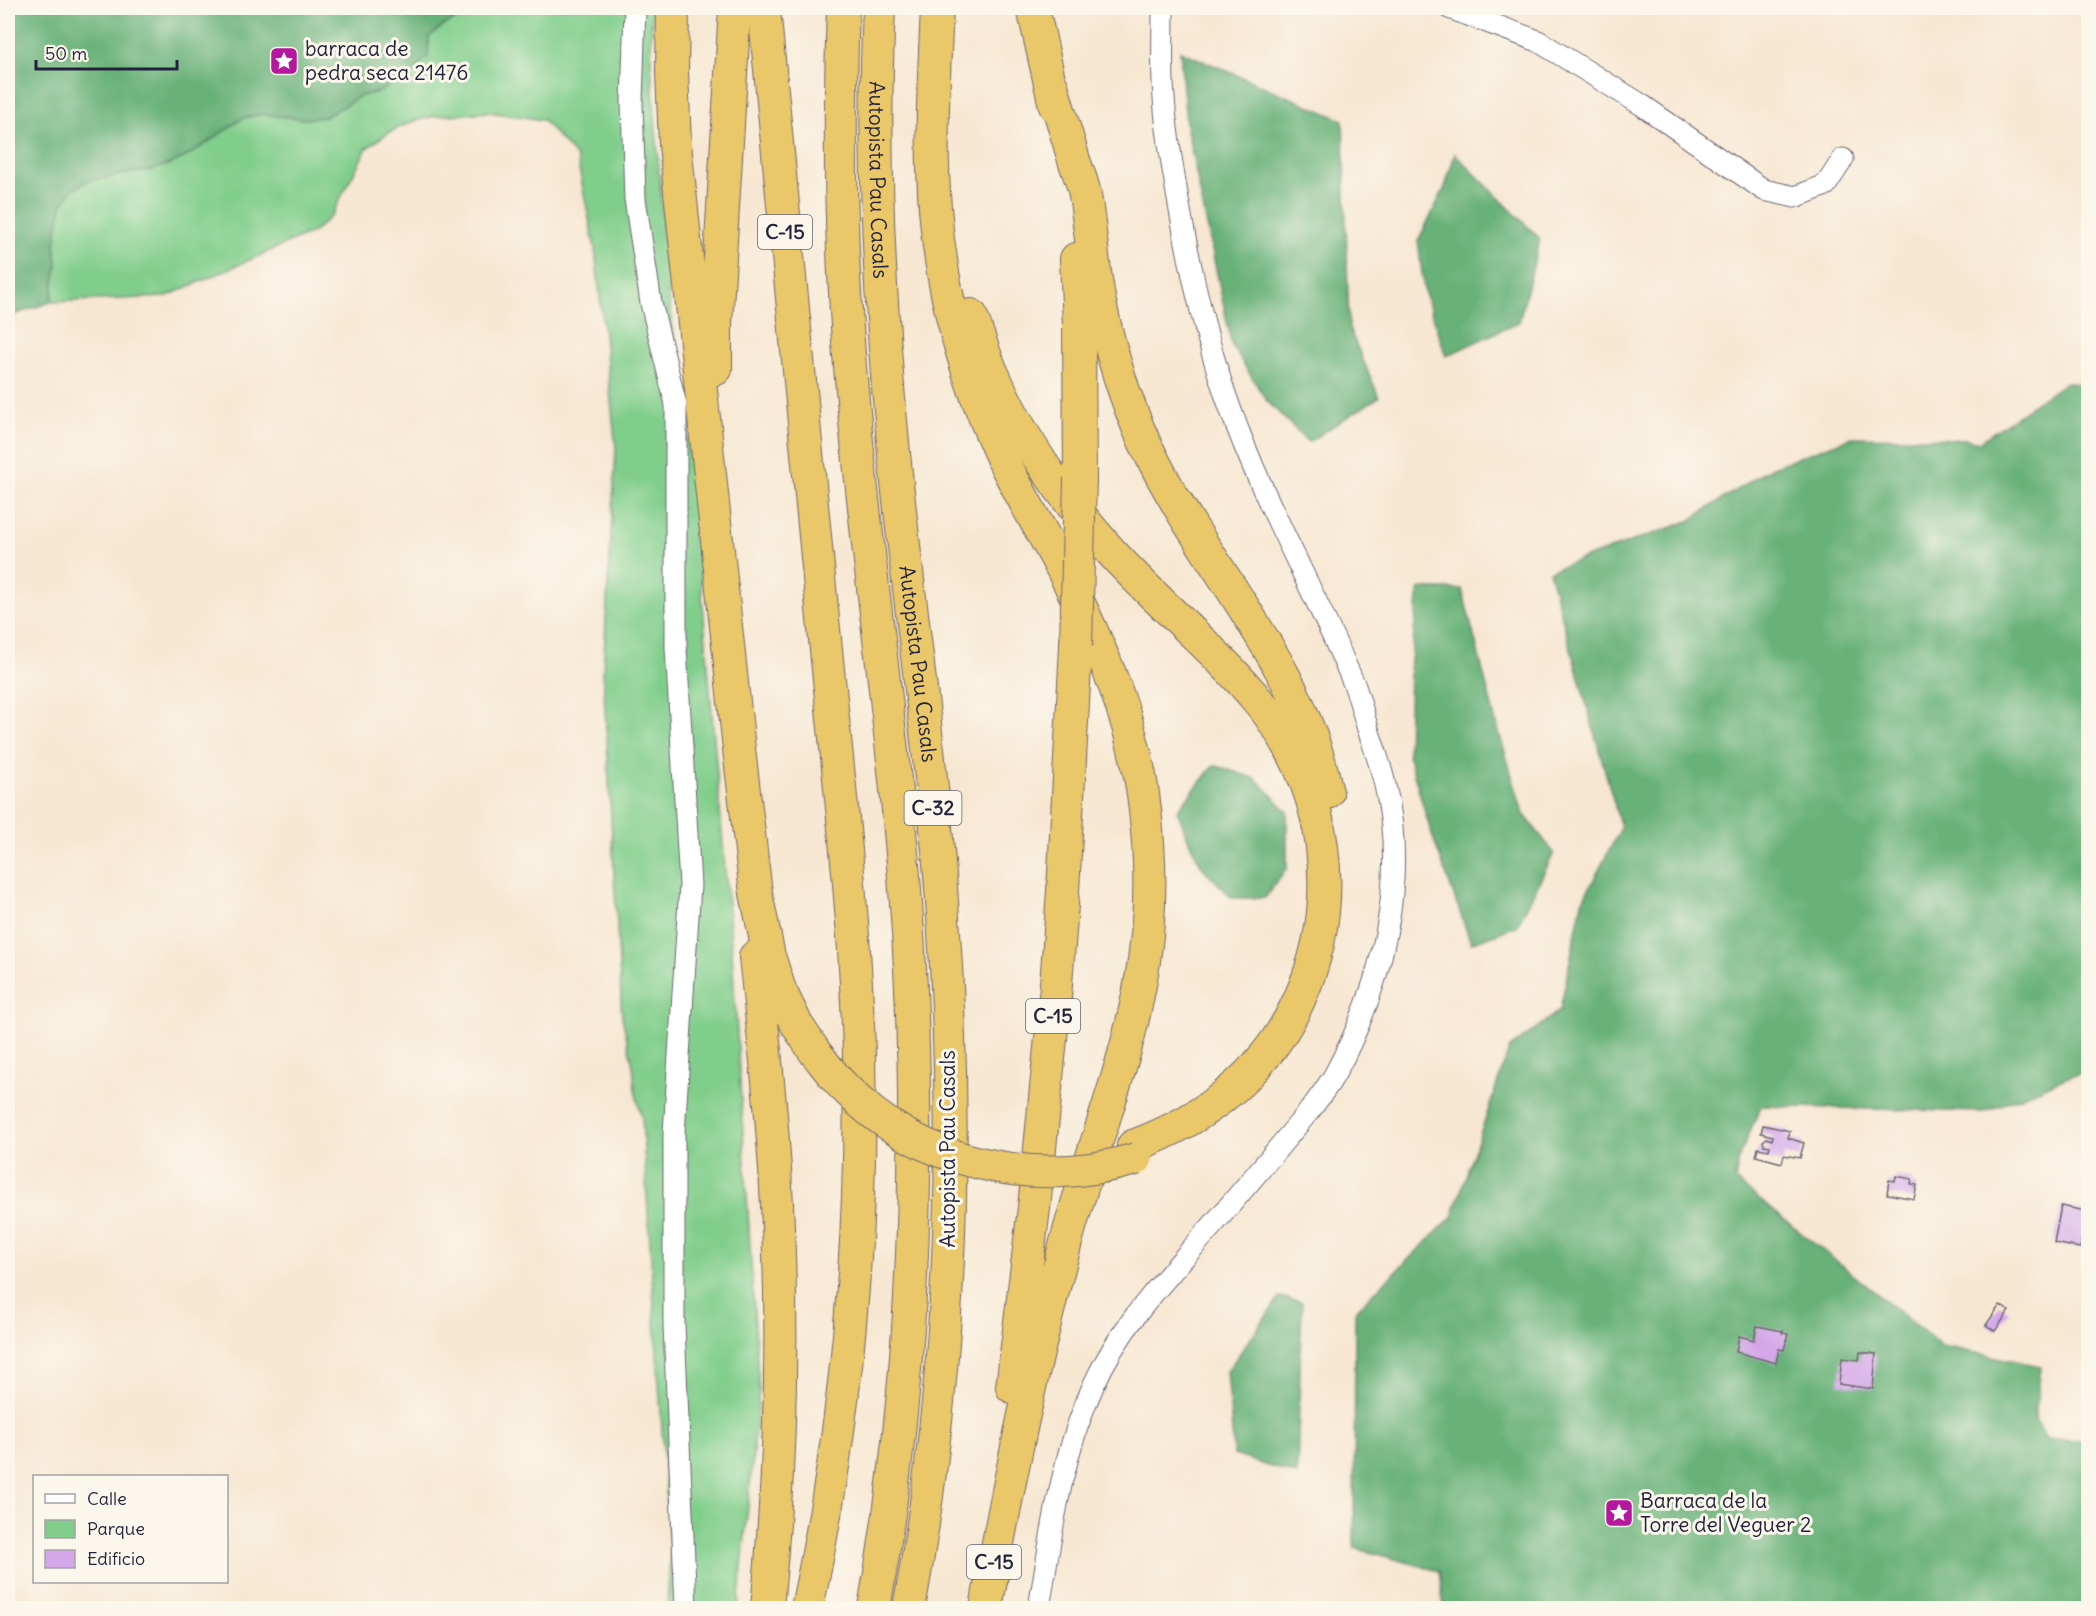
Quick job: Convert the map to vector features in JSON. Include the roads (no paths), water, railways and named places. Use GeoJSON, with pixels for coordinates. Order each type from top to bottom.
{"type":"FeatureCollection","features":[{"type":"Feature","properties":{"kind":"highway"},"geometry":{"type":"LineString","coordinates":[[673,8],[672,72],[675,144],[739,749],[756,893],[769,956],[780,990],[797,1025],[882,1103],[920,1126],[961,1145],[1004,1156],[1054,1160],[1134,1153],[1186,1138],[1216,1119],[1241,1099],[1265,1075],[1304,1021],[1328,959],[1335,927],[1338,896],[1337,856],[1325,780],[1310,732],[1270,652],[1161,475],[1143,440],[1128,401],[1100,302],[1085,194],[1052,86]]}},
{"type":"Feature","properties":{"kind":"highway"},"geometry":{"type":"LineString","coordinates":[[735,8],[716,324],[717,415],[769,892],[781,952],[792,985],[819,1047]]}},
{"type":"Feature","properties":{"kind":"highway","name":"C-15"},"geometry":{"type":"LineString","coordinates":[[764,8],[844,842],[856,984],[859,1053],[860,1128],[855,1255],[843,1397],[834,1467],[807,1608]]}},
{"type":"Feature","properties":{"kind":"highway","name":"Autopista Pau Casals"},"geometry":{"type":"LineString","coordinates":[[843,8],[840,161],[849,354],[901,845],[913,1015],[916,1105],[914,1218],[908,1324],[890,1505],[873,1608]]}},
{"type":"Feature","properties":{"kind":"highway","name":"Autopista Pau Casals"},"geometry":{"type":"LineString","coordinates":[[879,8],[876,154],[884,347],[892,442],[943,915],[951,1125],[946,1294],[937,1402],[927,1497],[909,1608]]}},
{"type":"Feature","properties":{"kind":"highway"},"geometry":{"type":"LineString","coordinates":[[937,8],[932,119],[935,209],[941,260],[955,327],[965,364],[999,451],[1062,569],[1117,694],[1138,765],[1149,852],[1148,930],[1138,997],[1115,1084],[1070,1224],[1056,1276],[1002,1516]]}},
{"type":"Feature","properties":{"kind":"highway"},"geometry":{"type":"LineString","coordinates":[[945,8],[943,132],[948,204],[968,303],[994,378],[1015,419],[1047,471],[1106,546],[1218,657],[1255,697],[1271,719],[1291,749],[1303,774],[1322,838],[1325,897],[1320,936],[1306,986],[1278,1040],[1234,1089],[1209,1108],[1134,1153]]}},
{"type":"Feature","properties":{"kind":"highway","name":"C-15"},"geometry":{"type":"LineString","coordinates":[[986,1608],[1002,1516],[1000,1485],[1011,1420],[1012,1384],[1035,1196],[1055,998],[1066,845],[1076,646],[1080,478],[1080,350],[1076,258],[1066,172],[1052,86],[1033,8]]}},
{"type":"Feature","properties":{"kind":"highway"},"geometry":{"type":"LineString","coordinates":[[739,749],[747,886],[767,1064],[778,1227],[779,1435],[767,1608]]}},
{"type":"Feature","properties":{"kind":"highway"},"geometry":{"type":"LineString","coordinates":[[970,1608],[1002,1419],[1012,1384]]}},
{"type":"Feature","properties":{"kind":"street"},"geometry":{"type":"LineString","coordinates":[[635,8],[632,103],[634,199],[651,303],[676,405],[676,648],[690,885],[674,1133],[674,1325],[686,1608]]}},
{"type":"Feature","properties":{"kind":"street"},"geometry":{"type":"LineString","coordinates":[[1039,1608],[1059,1486],[1079,1422],[1095,1384],[1114,1348],[1139,1309],[1311,1110],[1335,1074],[1371,993],[1383,947],[1390,905],[1393,864],[1392,828],[1385,786],[1355,687],[1262,486],[1230,408],[1207,332],[1187,250],[1173,171],[1163,85],[1163,8]]}},
{"type":"Feature","properties":{"kind":"street"},"geometry":{"type":"LineString","coordinates":[[1449,8],[1538,41],[1642,105],[1764,190],[1795,197],[1826,184],[1843,159]]}},
{"type":"Feature","properties":{"kind":"place","name":"barraca de pedra seca 21476"},"geometry":{"type":"Point","coordinates":[284,61]}},
{"type":"Feature","properties":{"kind":"place","name":"Barraca de la Torre del Veguer 2"},"geometry":{"type":"Point","coordinates":[1619,1513]}}]}
